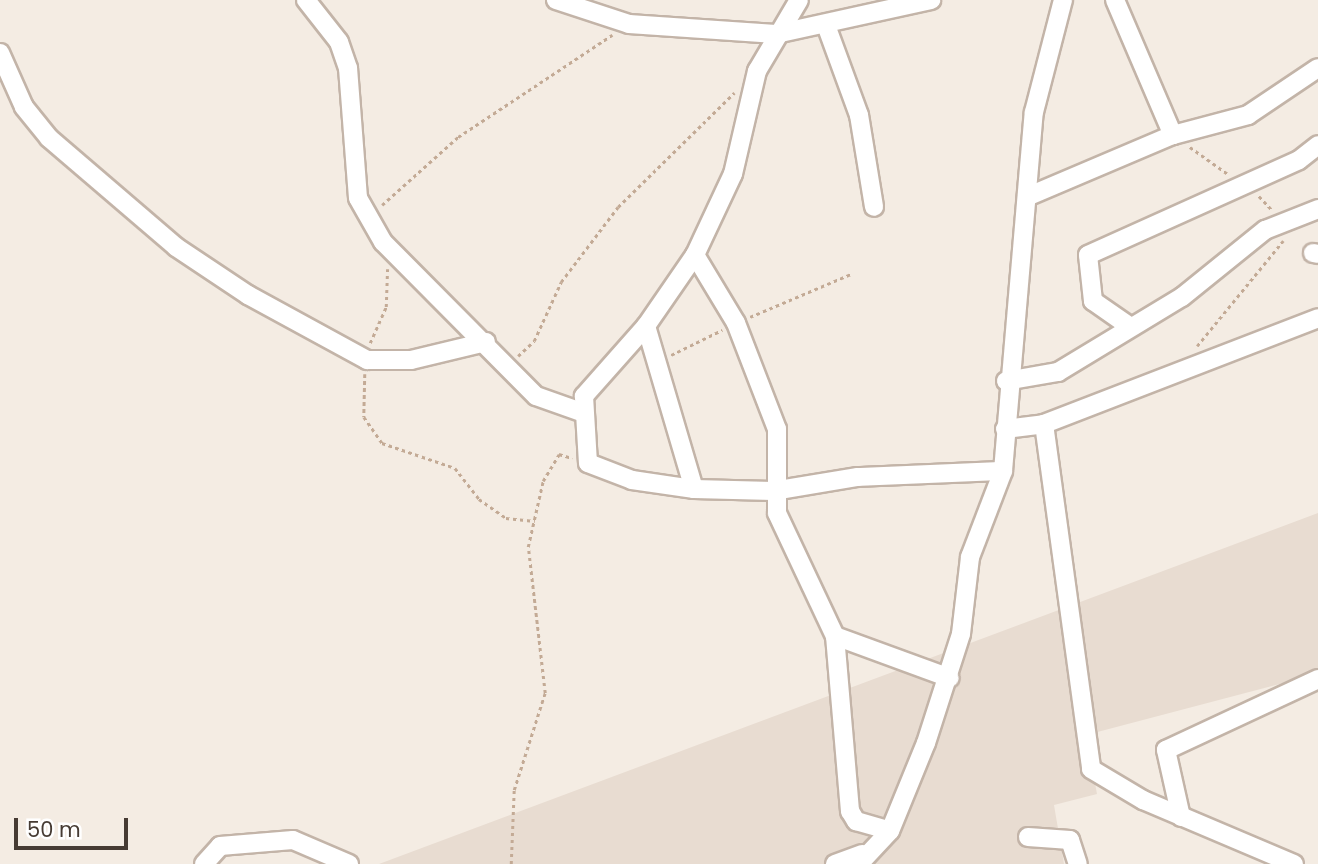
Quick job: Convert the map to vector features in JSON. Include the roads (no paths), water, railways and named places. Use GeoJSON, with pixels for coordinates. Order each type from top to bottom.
{"type":"FeatureCollection","features":[{"type":"Feature","properties":{"kind":"street"},"geometry":{"type":"LineString","coordinates":[[306,0],[339,42],[348,68],[352,162],[369,217],[383,242],[486,342],[536,396],[581,412]]}},
{"type":"Feature","properties":{"kind":"street"},"geometry":{"type":"LineString","coordinates":[[556,0],[629,24],[776,34],[826,26],[931,0]]}},
{"type":"Feature","properties":{"kind":"street"},"geometry":{"type":"LineString","coordinates":[[799,0],[776,34],[757,71],[733,174],[695,255],[646,326],[592,382],[581,412],[588,463],[632,480],[694,489],[773,491],[858,477],[1003,471]]}},
{"type":"Feature","properties":{"kind":"street"},"geometry":{"type":"LineString","coordinates":[[835,864],[860,859],[890,831],[950,678],[970,557],[1003,471],[1006,381],[1029,196],[1034,112],[1063,0]]}},
{"type":"Feature","properties":{"kind":"street"},"geometry":{"type":"LineString","coordinates":[[1115,0],[1173,135]]}},
{"type":"Feature","properties":{"kind":"street"},"geometry":{"type":"LineString","coordinates":[[826,26],[859,115],[874,207]]}},
{"type":"Feature","properties":{"kind":"street"},"geometry":{"type":"LineString","coordinates":[[0,53],[36,124],[152,227],[248,295],[367,360],[411,360],[486,342]]}},
{"type":"Feature","properties":{"kind":"street"},"geometry":{"type":"LineString","coordinates":[[1029,196],[1173,135],[1248,115],[1318,68]]}},
{"type":"Feature","properties":{"kind":"street"},"geometry":{"type":"LineString","coordinates":[[1129,326],[1093,301],[1088,255],[1299,160],[1318,145]]}},
{"type":"Feature","properties":{"kind":"street"},"geometry":{"type":"LineString","coordinates":[[1006,381],[1058,372],[1129,326],[1182,297],[1265,230],[1318,209]]}},
{"type":"Feature","properties":{"kind":"street"},"geometry":{"type":"LineString","coordinates":[[695,255],[736,323],[778,429],[773,491],[798,568],[835,636],[850,811],[856,821],[890,831]]}},
{"type":"Feature","properties":{"kind":"street"},"geometry":{"type":"LineString","coordinates":[[1005,429],[1044,424],[1318,318]]}},
{"type":"Feature","properties":{"kind":"street"},"geometry":{"type":"LineString","coordinates":[[646,326],[694,489]]}},
{"type":"Feature","properties":{"kind":"street"},"geometry":{"type":"LineString","coordinates":[[1044,424],[1091,769],[1181,817],[1294,864]]}},
{"type":"Feature","properties":{"kind":"street"},"geometry":{"type":"LineString","coordinates":[[835,636],[950,678]]}},
{"type":"Feature","properties":{"kind":"street"},"geometry":{"type":"LineString","coordinates":[[1181,817],[1166,750],[1318,679]]}},
{"type":"Feature","properties":{"kind":"street"},"geometry":{"type":"LineString","coordinates":[[1028,837],[1070,840],[1078,864]]}},
{"type":"Feature","properties":{"kind":"street"},"geometry":{"type":"LineString","coordinates":[[204,864],[220,846],[281,840],[349,864]]}}]}
